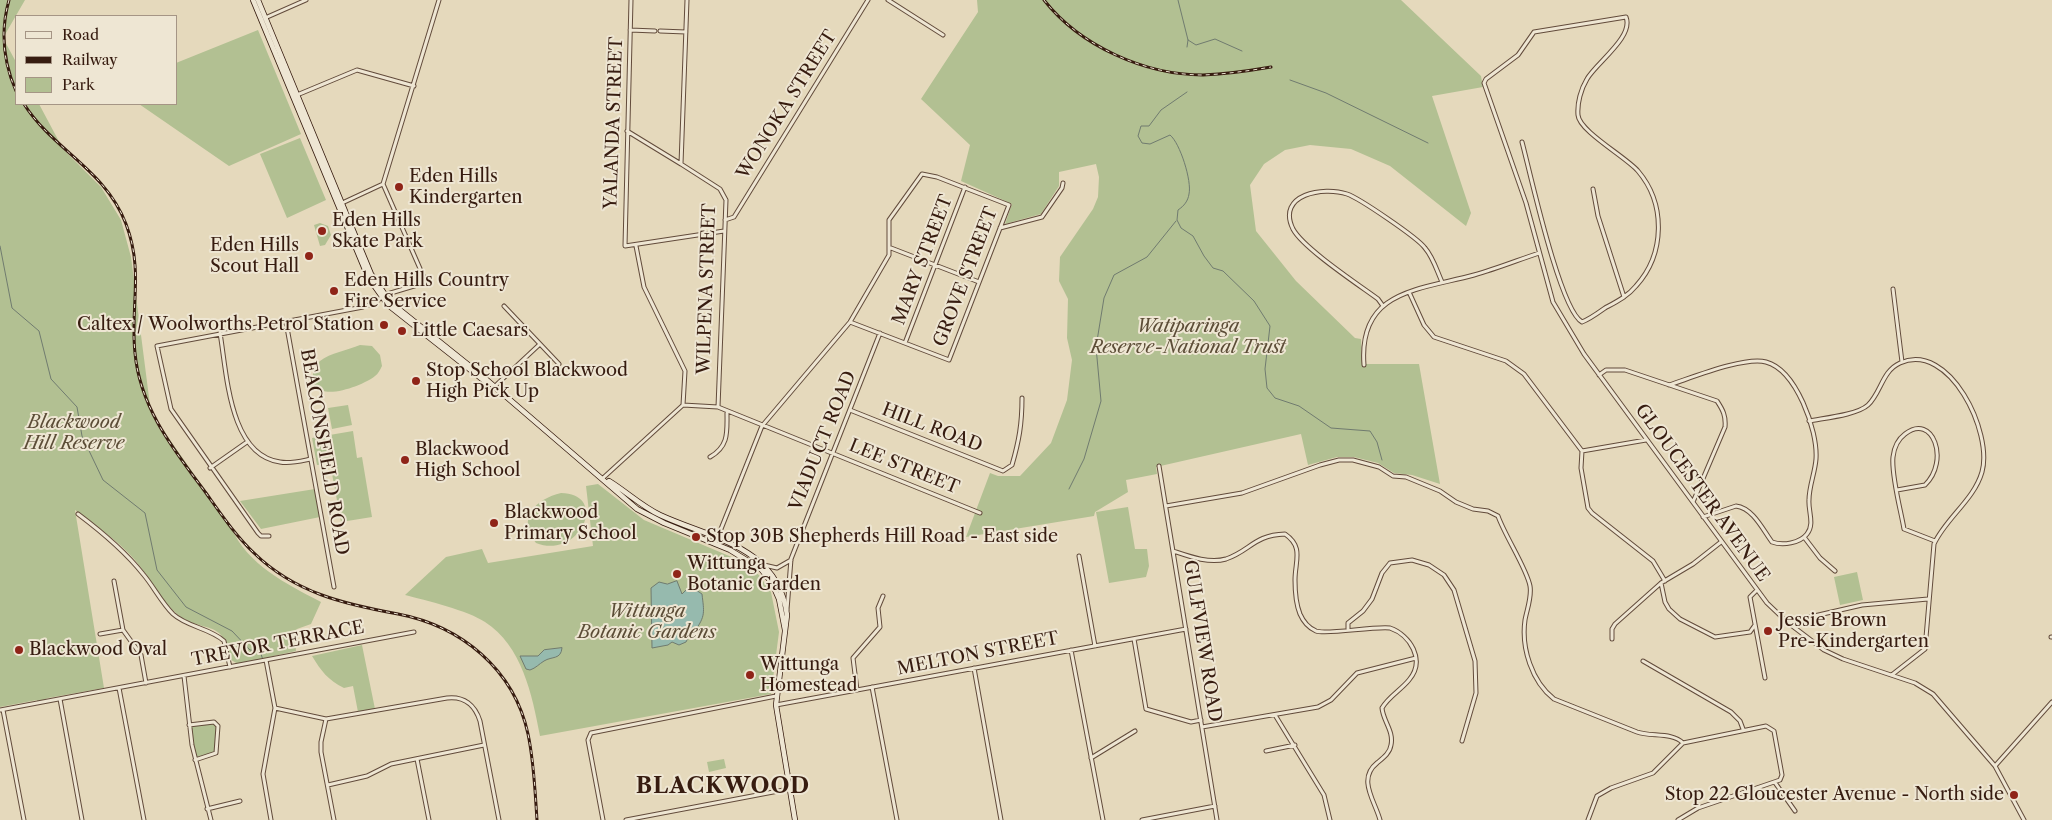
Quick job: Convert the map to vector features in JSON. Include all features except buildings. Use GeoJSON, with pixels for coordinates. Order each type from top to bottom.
{"type":"FeatureCollection","features":[{"type":"Feature","properties":{"kind":"main road"},"geometry":{"type":"LineString","coordinates":[[253,0],[264,19]]}},
{"type":"Feature","properties":{"kind":"main road"},"geometry":{"type":"LineString","coordinates":[[258,0],[368,277],[382,296],[479,378],[494,387],[603,478],[645,508],[746,551],[764,565],[776,580],[783,597],[787,615],[776,705],[795,820]]}},
{"type":"Feature","properties":{"kind":"main road"},"geometry":{"type":"LineString","coordinates":[[603,478],[617,493],[643,512],[745,558],[761,569],[772,583],[779,599],[785,630]]}},
{"type":"Feature","properties":{"kind":"street"},"geometry":{"type":"LineString","coordinates":[[264,19],[306,0]]}},
{"type":"Feature","properties":{"kind":"street"},"geometry":{"type":"LineString","coordinates":[[269,536],[262,536],[258,533],[210,468],[171,409],[157,346],[375,304],[382,296],[422,284],[425,280],[383,184],[439,0]]}},
{"type":"Feature","properties":{"kind":"street","name":"YALANDA STREET"},"geometry":{"type":"LineString","coordinates":[[631,0],[626,130],[625,246],[636,246]]}},
{"type":"Feature","properties":{"kind":"street"},"geometry":{"type":"LineString","coordinates":[[681,164],[687,0]]}},
{"type":"Feature","properties":{"kind":"street","name":"WONOKA STREET"},"geometry":{"type":"LineString","coordinates":[[725,220],[734,217],[868,0]]}},
{"type":"Feature","properties":{"kind":"street"},"geometry":{"type":"LineString","coordinates":[[888,0],[943,35]]}},
{"type":"Feature","properties":{"kind":"street","name":"GLOUCESTER AVENUE"},"geometry":{"type":"LineString","coordinates":[[1624,297],[1636,287],[1654,259],[1659,227],[1654,199],[1646,182],[1632,164],[1580,123],[1578,109],[1587,78],[1624,35],[1628,22],[1626,17],[1532,32],[1518,55],[1486,79],[1486,89],[1526,203],[1553,302],[1600,375],[1756,591],[1788,622],[1824,650],[1843,659],[1920,685],[1933,694],[1995,766],[2024,820]]}},
{"type":"Feature","properties":{"kind":"street"},"geometry":{"type":"LineString","coordinates":[[630,30],[655,31]]}},
{"type":"Feature","properties":{"kind":"street"},"geometry":{"type":"LineString","coordinates":[[660,31],[686,32]]}},
{"type":"Feature","properties":{"kind":"street"},"geometry":{"type":"LineString","coordinates":[[295,97],[357,70],[414,86]]}},
{"type":"Feature","properties":{"kind":"street","name":"WILPENA STREET"},"geometry":{"type":"LineString","coordinates":[[626,130],[720,189],[726,200],[718,408]]}},
{"type":"Feature","properties":{"kind":"street"},"geometry":{"type":"LineString","coordinates":[[1522,142],[1540,216],[1567,300],[1573,313],[1582,322],[1624,297],[1598,216],[1593,189]]}},
{"type":"Feature","properties":{"kind":"street"},"geometry":{"type":"LineString","coordinates":[[716,544],[762,426],[850,322],[890,255],[889,220],[922,174],[965,187]]}},
{"type":"Feature","properties":{"kind":"street"},"geometry":{"type":"LineString","coordinates":[[1000,228],[1042,217],[1062,188],[1063,183]]}},
{"type":"Feature","properties":{"kind":"street"},"geometry":{"type":"LineString","coordinates":[[340,204],[383,184]]}},
{"type":"Feature","properties":{"kind":"street","name":"GROVE STREET"},"geometry":{"type":"LineString","coordinates":[[905,343],[949,360],[1009,205],[965,187]]}},
{"type":"Feature","properties":{"kind":"street","name":"MARY STREET"},"geometry":{"type":"LineString","coordinates":[[905,343],[965,187]]}},
{"type":"Feature","properties":{"kind":"street"},"geometry":{"type":"LineString","coordinates":[[1383,306],[1378,299],[1338,270],[1298,236],[1292,224],[1291,213],[1294,204],[1302,195],[1326,190],[1349,194],[1424,245],[1442,282]]}},
{"type":"Feature","properties":{"kind":"street"},"geometry":{"type":"LineString","coordinates":[[603,478],[683,405],[685,371],[644,287],[636,246],[724,231]]}},
{"type":"Feature","properties":{"kind":"street"},"geometry":{"type":"LineString","coordinates":[[891,248],[979,282]]}},
{"type":"Feature","properties":{"kind":"street"},"geometry":{"type":"LineString","coordinates":[[1364,365],[1362,345],[1374,316],[1383,306],[1409,292],[1474,275],[1539,253]]}},
{"type":"Feature","properties":{"kind":"street"},"geometry":{"type":"LineString","coordinates":[[1893,289],[1902,362]]}},
{"type":"Feature","properties":{"kind":"street"},"geometry":{"type":"LineString","coordinates":[[1409,292],[1424,325],[1434,337],[1506,361],[1519,370],[1582,451],[1582,468],[1588,508],[1653,561],[1666,581]]}},
{"type":"Feature","properties":{"kind":"street"},"geometry":{"type":"LineString","coordinates":[[504,306],[559,364]]}},
{"type":"Feature","properties":{"kind":"street","name":"BEACONSFIELD ROAD"},"geometry":{"type":"LineString","coordinates":[[286,322],[334,587]]}},
{"type":"Feature","properties":{"kind":"street"},"geometry":{"type":"LineString","coordinates":[[850,322],[905,343]]}},
{"type":"Feature","properties":{"kind":"street"},"geometry":{"type":"LineString","coordinates":[[220,333],[236,419],[247,442],[260,454],[274,461],[311,460]]}},
{"type":"Feature","properties":{"kind":"street","name":"VIADUCT ROAD"},"geometry":{"type":"LineString","coordinates":[[787,615],[791,559],[880,333]]}},
{"type":"Feature","properties":{"kind":"street"},"geometry":{"type":"LineString","coordinates":[[494,387],[540,344]]}},
{"type":"Feature","properties":{"kind":"street"},"geometry":{"type":"LineString","coordinates":[[1809,421],[1863,408],[1872,400],[1889,371],[1902,362],[1922,361],[1934,363],[1945,370],[1967,400],[1974,416],[1981,438],[1984,462],[1978,483],[1935,540],[1931,559],[1925,649],[1892,674]]}},
{"type":"Feature","properties":{"kind":"street"},"geometry":{"type":"LineString","coordinates":[[1670,385],[1731,366],[1766,362],[1783,371],[1805,405],[1816,458],[1809,502],[1811,528],[1804,537],[1791,543],[1772,542],[1750,513],[1736,506],[1703,517]]}},
{"type":"Feature","properties":{"kind":"street"},"geometry":{"type":"LineString","coordinates":[[1600,375],[1606,370],[1625,370],[1716,401],[1725,414],[1725,427],[1692,503]]}},
{"type":"Feature","properties":{"kind":"street","name":"HILL ROAD"},"geometry":{"type":"LineString","coordinates":[[850,410],[1003,471],[1012,465],[1018,445],[1022,425],[1022,398]]}},
{"type":"Feature","properties":{"kind":"street"},"geometry":{"type":"LineString","coordinates":[[683,405],[718,408],[762,426]]}},
{"type":"Feature","properties":{"kind":"street"},"geometry":{"type":"LineString","coordinates":[[710,456],[720,451],[726,440],[727,413]]}},
{"type":"Feature","properties":{"kind":"street","name":"LEE STREET"},"geometry":{"type":"LineString","coordinates":[[762,426],[980,513]]}},
{"type":"Feature","properties":{"kind":"street"},"geometry":{"type":"LineString","coordinates":[[1897,490],[1925,485],[1937,468],[1937,446],[1929,433],[1923,430],[1910,431],[1897,442],[1892,460],[1897,490],[1904,530],[1935,540]]}},
{"type":"Feature","properties":{"kind":"street"},"geometry":{"type":"LineString","coordinates":[[1582,451],[1646,440]]}},
{"type":"Feature","properties":{"kind":"street"},"geometry":{"type":"LineString","coordinates":[[210,468],[247,442]]}},
{"type":"Feature","properties":{"kind":"street"},"geometry":{"type":"LineString","coordinates":[[1166,506],[1242,493],[1339,460],[1366,463],[1379,467],[1393,476],[1406,477],[1440,491],[1456,502],[1473,510],[1488,511],[1498,516],[1530,586],[1525,622],[1526,648],[1532,669],[1547,694],[1554,699],[1645,735],[1672,737],[1683,743]]}},
{"type":"Feature","properties":{"kind":"street","name":"GULFVIEW ROAD"},"geometry":{"type":"LineString","coordinates":[[1159,466],[1217,820]]}},
{"type":"Feature","properties":{"kind":"street"},"geometry":{"type":"LineString","coordinates":[[78,514],[117,544],[145,575],[164,604],[175,616],[211,632],[224,641],[230,667]]}},
{"type":"Feature","properties":{"kind":"street"},"geometry":{"type":"LineString","coordinates":[[1173,551],[1199,559],[1226,559],[1260,538],[1285,534],[1292,539],[1298,549],[1295,579],[1297,601],[1300,614],[1307,625],[1320,632],[1382,627],[1397,630],[1412,644],[1416,665],[1410,679],[1382,708],[1390,732],[1391,746],[1389,752],[1371,770],[1367,784],[1380,820]]}},
{"type":"Feature","properties":{"kind":"street"},"geometry":{"type":"LineString","coordinates":[[1804,537],[1820,558],[1835,572]]}},
{"type":"Feature","properties":{"kind":"street"},"geometry":{"type":"LineString","coordinates":[[1612,639],[1612,629],[1616,624],[1661,583],[1693,564],[1721,542]]}},
{"type":"Feature","properties":{"kind":"street"},"geometry":{"type":"LineString","coordinates":[[1079,556],[1095,646]]}},
{"type":"Feature","properties":{"kind":"street"},"geometry":{"type":"LineString","coordinates":[[764,565],[777,568],[791,559]]}},
{"type":"Feature","properties":{"kind":"street"},"geometry":{"type":"LineString","coordinates":[[1348,630],[1348,623],[1363,611],[1372,599],[1382,574],[1390,564],[1412,560],[1429,564],[1444,575],[1454,590],[1474,658],[1476,693],[1462,740]]}},
{"type":"Feature","properties":{"kind":"street"},"geometry":{"type":"LineString","coordinates":[[114,581],[123,630],[141,655],[146,683]]}},
{"type":"Feature","properties":{"kind":"street"},"geometry":{"type":"LineString","coordinates":[[1661,583],[1665,602],[1674,615],[1715,637],[1750,632],[1755,625]]}},
{"type":"Feature","properties":{"kind":"street"},"geometry":{"type":"LineString","coordinates":[[1756,591],[1750,597],[1765,678]]}},
{"type":"Feature","properties":{"kind":"street"},"geometry":{"type":"LineString","coordinates":[[857,690],[853,658],[880,627],[878,608],[883,596]]}},
{"type":"Feature","properties":{"kind":"street"},"geometry":{"type":"LineString","coordinates":[[1788,622],[1862,605],[1928,598]]}},
{"type":"Feature","properties":{"kind":"street","name":"MELTON STREET"},"geometry":{"type":"LineString","coordinates":[[776,705],[1186,629]]}},
{"type":"Feature","properties":{"kind":"street"},"geometry":{"type":"LineString","coordinates":[[100,634],[123,630]]}},
{"type":"Feature","properties":{"kind":"street","name":"TREVOR TERRACE"},"geometry":{"type":"LineString","coordinates":[[2,710],[414,632]]}},
{"type":"Feature","properties":{"kind":"street"},"geometry":{"type":"LineString","coordinates":[[1134,639],[1146,709],[1191,722],[1200,720]]}},
{"type":"Feature","properties":{"kind":"street"},"geometry":{"type":"LineString","coordinates":[[1071,650],[1103,820]]}},
{"type":"Feature","properties":{"kind":"street"},"geometry":{"type":"LineString","coordinates":[[1202,727],[1318,707],[1331,700],[1357,673],[1416,658]]}},
{"type":"Feature","properties":{"kind":"street"},"geometry":{"type":"LineString","coordinates":[[266,660],[275,708],[263,774],[271,820]]}},
{"type":"Feature","properties":{"kind":"street"},"geometry":{"type":"LineString","coordinates":[[1643,661],[1731,712],[1740,721],[1743,729]]}},
{"type":"Feature","properties":{"kind":"street"},"geometry":{"type":"LineString","coordinates":[[974,668],[1001,820]]}},
{"type":"Feature","properties":{"kind":"street"},"geometry":{"type":"LineString","coordinates":[[184,676],[188,725],[210,820]]}},
{"type":"Feature","properties":{"kind":"street"},"geometry":{"type":"LineString","coordinates":[[872,687],[897,820]]}},
{"type":"Feature","properties":{"kind":"street"},"geometry":{"type":"LineString","coordinates":[[119,688],[144,820]]}},
{"type":"Feature","properties":{"kind":"street"},"geometry":{"type":"LineString","coordinates":[[603,820],[589,736],[595,731],[776,696]]}},
{"type":"Feature","properties":{"kind":"street"},"geometry":{"type":"LineString","coordinates":[[275,708],[326,719],[454,697],[467,701],[478,713],[499,820]]}},
{"type":"Feature","properties":{"kind":"street"},"geometry":{"type":"LineString","coordinates":[[60,699],[82,820]]}},
{"type":"Feature","properties":{"kind":"street"},"geometry":{"type":"LineString","coordinates":[[1995,766],[2052,702]]}},
{"type":"Feature","properties":{"kind":"street"},"geometry":{"type":"LineString","coordinates":[[2,710],[24,820]]}},
{"type":"Feature","properties":{"kind":"street"},"geometry":{"type":"LineString","coordinates":[[1275,714],[1324,795],[1330,820]]}},
{"type":"Feature","properties":{"kind":"street"},"geometry":{"type":"LineString","coordinates":[[326,719],[321,742],[334,820]]}},
{"type":"Feature","properties":{"kind":"street"},"geometry":{"type":"LineString","coordinates":[[188,725],[214,722],[218,726],[216,753],[195,760]]}},
{"type":"Feature","properties":{"kind":"street"},"geometry":{"type":"LineString","coordinates":[[1588,820],[1597,796],[1653,772],[1683,743],[1743,729],[1766,726],[1774,731],[1782,775],[1776,784],[1698,808],[1678,820]]}},
{"type":"Feature","properties":{"kind":"street"},"geometry":{"type":"LineString","coordinates":[[1091,758],[1135,731]]}},
{"type":"Feature","properties":{"kind":"street"},"geometry":{"type":"LineString","coordinates":[[328,785],[367,776],[391,764],[484,745]]}},
{"type":"Feature","properties":{"kind":"street"},"geometry":{"type":"LineString","coordinates":[[1266,751],[1295,746]]}},
{"type":"Feature","properties":{"kind":"street"},"geometry":{"type":"LineString","coordinates":[[417,759],[429,820]]}},
{"type":"Feature","properties":{"kind":"street"},"geometry":{"type":"LineString","coordinates":[[1776,784],[1795,811]]}},
{"type":"Feature","properties":{"kind":"street"},"geometry":{"type":"LineString","coordinates":[[626,820],[789,789]]}},
{"type":"Feature","properties":{"kind":"street"},"geometry":{"type":"LineString","coordinates":[[207,809],[240,801]]}},
{"type":"Feature","properties":{"kind":"street"},"geometry":{"type":"LineString","coordinates":[[1142,820],[1215,806]]}},
{"type":"Feature","properties":{"kind":"green space","name":"Blackwood Hill Reserve"},"geometry":{"type":"Polygon","coordinates":[[[0,0],[25,0],[3,38],[15,60],[15,105],[40,105],[63,149],[101,187],[121,220],[131,257],[151,413],[247,552],[269,572],[321,602],[311,624],[297,629],[294,633],[296,651],[238,664],[231,660],[223,637],[211,628],[195,624],[177,614],[165,602],[140,566],[127,552],[106,533],[75,510],[104,688],[48,698],[37,703],[37,700],[0,707],[0,0]]]}},
{"type":"Feature","properties":{"kind":"green space","name":"Watiparinga Reserve-National Trust"},"geometry":{"type":"Polygon","coordinates":[[[977,0],[1401,0],[1481,76],[1483,87],[1432,96],[1471,213],[1466,226],[1390,166],[1351,149],[1310,145],[1285,150],[1264,164],[1250,185],[1256,231],[1296,281],[1355,338],[1361,339],[1362,364],[1419,364],[1440,484],[1412,475],[1394,473],[1378,463],[1354,457],[1337,457],[1308,465],[1301,434],[1156,467],[1157,474],[1126,480],[1128,492],[1095,512],[1094,516],[966,537],[990,473],[998,476],[1020,476],[1051,443],[1067,400],[1072,360],[1067,338],[1068,299],[1059,281],[1060,257],[1093,209],[1098,197],[1099,177],[1096,164],[1059,172],[1059,186],[1041,214],[1005,224],[1012,204],[961,181],[970,145],[921,99],[978,12],[977,0]]]}},
{"type":"Feature","properties":{"kind":"green space"},"geometry":{"type":"Polygon","coordinates":[[[258,30],[301,134],[229,166],[140,105],[178,105],[178,62],[258,30]]]}},
{"type":"Feature","properties":{"kind":"green space"},"geometry":{"type":"Polygon","coordinates":[[[300,138],[326,200],[287,218],[260,154],[300,138]]]}},
{"type":"Feature","properties":{"kind":"green space","name":"Eden Hills Skate Park"},"geometry":{"type":"Polygon","coordinates":[[[320,223],[328,226],[331,235],[325,245],[320,246],[314,225],[320,223]]]}},
{"type":"Feature","properties":{"kind":"green space"},"geometry":{"type":"Polygon","coordinates":[[[360,345],[372,346],[380,355],[382,366],[377,374],[360,385],[338,391],[328,392],[319,390],[314,384],[313,374],[319,362],[324,358],[360,345]]]}},
{"type":"Feature","properties":{"kind":"green space"},"geometry":{"type":"Polygon","coordinates":[[[348,405],[352,425],[332,429],[328,408],[348,405]]]}},
{"type":"Feature","properties":{"kind":"green space"},"geometry":{"type":"Polygon","coordinates":[[[353,431],[357,458],[362,457],[372,517],[341,522],[330,463],[317,465],[312,438],[353,431]]]}},
{"type":"Feature","properties":{"kind":"green space","name":"Wittunga Botanic Gardens"},"geometry":{"type":"Polygon","coordinates":[[[598,484],[644,520],[741,561],[759,575],[771,592],[779,632],[771,694],[540,736],[529,688],[523,672],[517,658],[498,632],[485,622],[469,614],[405,595],[446,557],[482,549],[488,563],[593,546],[586,486],[598,484]]]}},
{"type":"Feature","properties":{"kind":"green space"},"geometry":{"type":"Polygon","coordinates":[[[315,489],[320,517],[261,529],[240,501],[315,489]]]}},
{"type":"Feature","properties":{"kind":"green space"},"geometry":{"type":"Polygon","coordinates":[[[561,493],[576,496],[584,504],[586,514],[583,525],[576,535],[565,542],[552,546],[536,543],[530,534],[528,525],[532,511],[544,500],[561,493]]]}},
{"type":"Feature","properties":{"kind":"green space"},"geometry":{"type":"Polygon","coordinates":[[[1128,507],[1135,549],[1147,549],[1149,566],[1146,577],[1109,583],[1096,512],[1128,507]]]}},
{"type":"Feature","properties":{"kind":"green space"},"geometry":{"type":"Polygon","coordinates":[[[1857,572],[1863,600],[1840,605],[1834,577],[1857,572]]]}},
{"type":"Feature","properties":{"kind":"green space"},"geometry":{"type":"Polygon","coordinates":[[[362,645],[375,709],[358,712],[353,686],[344,688],[334,682],[322,671],[312,656],[362,645]]]}},
{"type":"Feature","properties":{"kind":"green space"},"geometry":{"type":"Polygon","coordinates":[[[213,723],[216,726],[215,752],[196,758],[190,725],[213,723]]]}},
{"type":"Feature","properties":{"kind":"green space"},"geometry":{"type":"Polygon","coordinates":[[[724,759],[726,768],[709,772],[707,762],[724,759]]]}},
{"type":"Feature","properties":{"kind":"water"},"geometry":{"type":"Polygon","coordinates":[[[677,581],[682,594],[686,590],[696,590],[702,594],[704,610],[701,622],[694,632],[691,632],[686,642],[679,645],[672,642],[668,645],[652,648],[651,588],[659,582],[667,584],[677,581]]]}},
{"type":"Feature","properties":{"kind":"water"},"geometry":{"type":"Polygon","coordinates":[[[562,648],[558,656],[547,659],[530,670],[526,669],[520,656],[538,656],[544,650],[562,648]]]}},
{"type":"Feature","properties":{"kind":"waterway"},"geometry":{"type":"LineString","coordinates":[[1178,0],[1188,40],[1196,45],[1215,39],[1242,51]]}},
{"type":"Feature","properties":{"kind":"waterway"},"geometry":{"type":"LineString","coordinates":[[1187,47],[1188,40]]}},
{"type":"Feature","properties":{"kind":"waterway"},"geometry":{"type":"LineString","coordinates":[[1290,80],[1326,93],[1428,143]]}},
{"type":"Feature","properties":{"kind":"waterway"},"geometry":{"type":"LineString","coordinates":[[1187,92],[1161,110],[1149,126],[1141,126],[1138,136],[1142,143],[1150,144],[1170,135],[1178,146],[1189,180],[1187,201],[1178,210],[1177,220],[1181,228],[1193,236],[1213,268],[1223,271],[1254,301],[1270,326],[1265,369],[1267,388],[1275,398],[1299,406],[1331,428],[1370,431],[1377,442],[1382,460]]}},
{"type":"Feature","properties":{"kind":"waterway"},"geometry":{"type":"LineString","coordinates":[[1069,489],[1084,459],[1101,401],[1096,347],[1104,298],[1114,275],[1147,257],[1176,221]]}},
{"type":"Feature","properties":{"kind":"waterway"},"geometry":{"type":"LineString","coordinates":[[0,246],[12,308],[39,331],[51,379],[77,407],[82,436],[103,480],[145,513],[157,570],[186,607],[232,631],[250,650],[260,651],[263,660]]}},
{"type":"Feature","properties":{"kind":"railway"},"geometry":{"type":"LineString","coordinates":[[9,0],[4,24],[4,46],[8,69],[15,88]]}},
{"type":"Feature","properties":{"kind":"railway"},"geometry":{"type":"LineString","coordinates":[[1044,0],[1076,31],[1095,44],[1115,55],[1159,70],[1203,75],[1271,67]]}},
{"type":"Feature","properties":{"kind":"railway"},"geometry":{"type":"LineString","coordinates":[[25,105],[49,134],[92,174],[105,189],[117,205],[126,224],[134,258],[134,336],[138,373],[151,410],[160,428],[182,461],[241,539],[270,567],[286,578],[321,595],[340,601],[421,620],[463,640],[481,654],[511,690],[521,711],[532,755],[537,820]]}},
{"type":"Feature","properties":{"kind":"place","name":"Eden Hills Kindergarten"},"geometry":{"type":"Point","coordinates":[399,187]}},
{"type":"Feature","properties":{"kind":"place","name":"Eden Hills Skate Park"},"geometry":{"type":"Point","coordinates":[322,231]}},
{"type":"Feature","properties":{"kind":"place","name":"Eden Hills Scout Hall"},"geometry":{"type":"Point","coordinates":[309,256]}},
{"type":"Feature","properties":{"kind":"place","name":"Eden Hills Country Fire Service"},"geometry":{"type":"Point","coordinates":[334,291]}},
{"type":"Feature","properties":{"kind":"place","name":"Caltex / Woolworths Petrol Station"},"geometry":{"type":"Point","coordinates":[384,325]}},
{"type":"Feature","properties":{"kind":"place","name":"Little Caesars"},"geometry":{"type":"Point","coordinates":[402,331]}},
{"type":"Feature","properties":{"kind":"place","name":"Stop School Blackwood High Pick Up"},"geometry":{"type":"Point","coordinates":[416,381]}},
{"type":"Feature","properties":{"kind":"place","name":"Blackwood High School"},"geometry":{"type":"Point","coordinates":[405,460]}},
{"type":"Feature","properties":{"kind":"place","name":"Blackwood Primary School"},"geometry":{"type":"Point","coordinates":[494,523]}},
{"type":"Feature","properties":{"kind":"place","name":"Stop 30B Shepherds Hill Road - East side"},"geometry":{"type":"Point","coordinates":[696,537]}},
{"type":"Feature","properties":{"kind":"place","name":"Wittunga Botanic Garden"},"geometry":{"type":"Point","coordinates":[677,574]}},
{"type":"Feature","properties":{"kind":"place","name":"Jessie Brown Pre-Kindergarten"},"geometry":{"type":"Point","coordinates":[1768,631]}},
{"type":"Feature","properties":{"kind":"place","name":"Blackwood Oval"},"geometry":{"type":"Point","coordinates":[19,650]}},
{"type":"Feature","properties":{"kind":"place","name":"Wittunga Homestead"},"geometry":{"type":"Point","coordinates":[750,675]}},
{"type":"Feature","properties":{"kind":"place","name":"Stop 22 Gloucester Avenue - North side"},"geometry":{"type":"Point","coordinates":[2014,795]}},
{"type":"Feature","properties":{"kind":"district","name":"BLACKWOOD"},"geometry":{"type":"Point","coordinates":[723,787]}}]}
